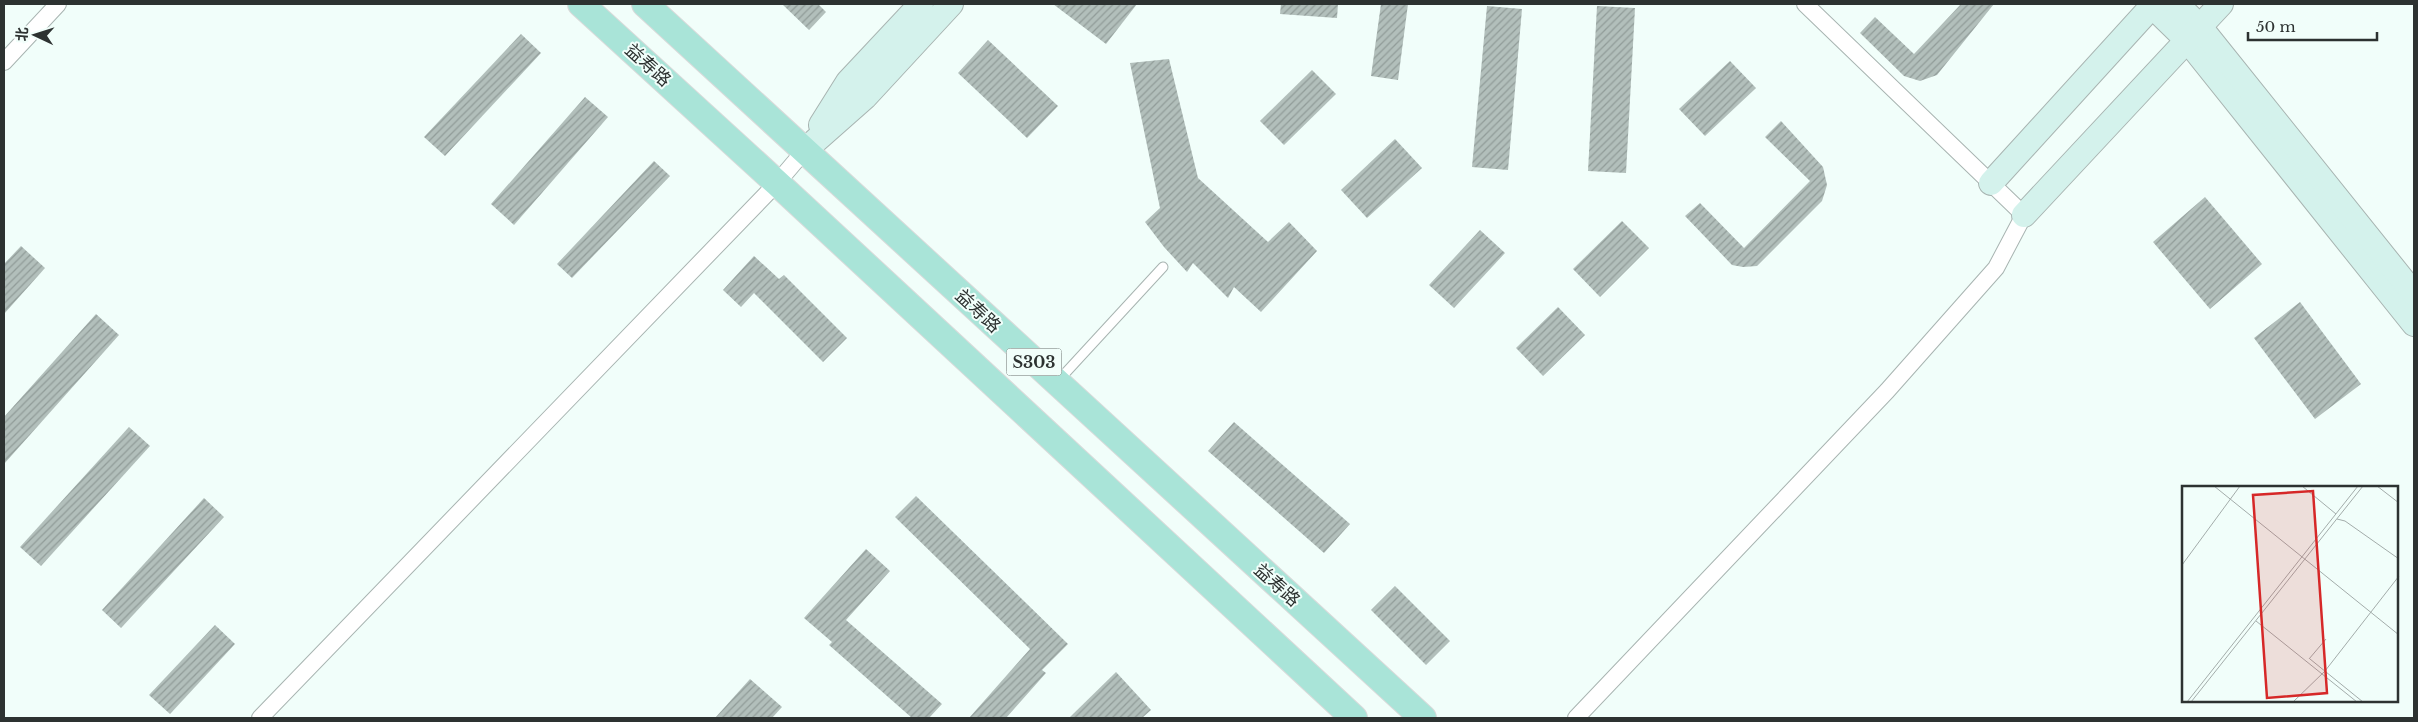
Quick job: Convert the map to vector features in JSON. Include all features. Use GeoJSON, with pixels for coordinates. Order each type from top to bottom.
{"type":"FeatureCollection","features":[{"type":"Feature","properties":{"kind":"main road","name":"益寿路"},"geometry":{"type":"LineString","coordinates":[[581,4],[1354,718]]}},
{"type":"Feature","properties":{"kind":"main road","name":"益寿路"},"geometry":{"type":"LineString","coordinates":[[645,4],[1423,718]]}},
{"type":"Feature","properties":{"kind":"street"},"geometry":{"type":"LineString","coordinates":[[4,62],[58,4]]}},
{"type":"Feature","properties":{"kind":"street"},"geometry":{"type":"LineString","coordinates":[[260,718],[777,183],[805,150],[848,82],[921,4]]}},
{"type":"Feature","properties":{"kind":"street"},"geometry":{"type":"LineString","coordinates":[[805,150],[865,97],[951,4]]}},
{"type":"Feature","properties":{"kind":"street"},"geometry":{"type":"LineString","coordinates":[[1805,4],[2024,215]]}},
{"type":"Feature","properties":{"kind":"street"},"geometry":{"type":"LineString","coordinates":[[1991,183],[2152,4],[2194,34],[2414,294]]}},
{"type":"Feature","properties":{"kind":"street"},"geometry":{"type":"LineString","coordinates":[[2177,4],[2194,34],[2414,324]]}},
{"type":"Feature","properties":{"kind":"street"},"geometry":{"type":"LineString","coordinates":[[1576,718],[1888,391],[1996,268],[2024,215],[2221,4]]}},
{"type":"Feature","properties":{"kind":"lane"},"geometry":{"type":"LineString","coordinates":[[1056,383],[1163,266]]}},
{"type":"Feature","properties":{"kind":"building"},"geometry":{"type":"Polygon","coordinates":[[[782,4],[818,4],[826,12],[809,30],[782,4]]]}},
{"type":"Feature","properties":{"kind":"building"},"geometry":{"type":"Polygon","coordinates":[[[1053,4],[1137,4],[1106,44],[1053,4]]]}},
{"type":"Feature","properties":{"kind":"building"},"geometry":{"type":"Polygon","coordinates":[[[1281,4],[1338,4],[1337,18],[1280,14],[1281,4]]]}},
{"type":"Feature","properties":{"kind":"building"},"geometry":{"type":"Polygon","coordinates":[[[1381,4],[1408,4],[1398,80],[1371,76],[1381,4]]]}},
{"type":"Feature","properties":{"kind":"building"},"geometry":{"type":"Polygon","coordinates":[[[1961,4],[1994,4],[1937,75],[1920,81],[1904,76],[1860,33],[1875,17],[1914,54],[1961,4]]]}},
{"type":"Feature","properties":{"kind":"building"},"geometry":{"type":"Polygon","coordinates":[[[1487,6],[1522,9],[1508,170],[1472,167],[1487,6]]]}},
{"type":"Feature","properties":{"kind":"building"},"geometry":{"type":"Polygon","coordinates":[[[1597,6],[1635,8],[1626,173],[1588,171],[1597,6]]]}},
{"type":"Feature","properties":{"kind":"building"},"geometry":{"type":"Polygon","coordinates":[[[521,34],[541,53],[445,156],[424,137],[521,34]]]}},
{"type":"Feature","properties":{"kind":"building"},"geometry":{"type":"Polygon","coordinates":[[[988,40],[1058,106],[1027,138],[958,73],[988,40]]]}},
{"type":"Feature","properties":{"kind":"building"},"geometry":{"type":"Polygon","coordinates":[[[1169,59],[1198,178],[1268,242],[1289,222],[1317,251],[1261,312],[1234,287],[1228,298],[1193,263],[1187,272],[1164,247],[1145,222],[1160,208],[1130,63],[1169,59]]]}},
{"type":"Feature","properties":{"kind":"building"},"geometry":{"type":"Polygon","coordinates":[[[1730,61],[1756,88],[1705,136],[1679,109],[1730,61]]]}},
{"type":"Feature","properties":{"kind":"building"},"geometry":{"type":"Polygon","coordinates":[[[1312,70],[1336,94],[1284,145],[1260,121],[1312,70]]]}},
{"type":"Feature","properties":{"kind":"building"},"geometry":{"type":"Polygon","coordinates":[[[585,97],[608,117],[514,225],[491,204],[585,97]]]}},
{"type":"Feature","properties":{"kind":"building"},"geometry":{"type":"Polygon","coordinates":[[[1781,121],[1823,167],[1827,185],[1822,201],[1757,266],[1743,267],[1732,265],[1685,216],[1700,203],[1744,248],[1810,181],[1765,137],[1781,121]]]}},
{"type":"Feature","properties":{"kind":"building"},"geometry":{"type":"Polygon","coordinates":[[[1395,139],[1422,168],[1367,218],[1341,190],[1395,139]]]}},
{"type":"Feature","properties":{"kind":"building"},"geometry":{"type":"Polygon","coordinates":[[[654,161],[670,176],[572,278],[557,264],[654,161]]]}},
{"type":"Feature","properties":{"kind":"building"},"geometry":{"type":"Polygon","coordinates":[[[2205,197],[2262,264],[2210,309],[2153,242],[2205,197]]]}},
{"type":"Feature","properties":{"kind":"building"},"geometry":{"type":"Polygon","coordinates":[[[1622,221],[1649,248],[1600,297],[1573,269],[1622,221]]]}},
{"type":"Feature","properties":{"kind":"building"},"geometry":{"type":"Polygon","coordinates":[[[1480,230],[1505,253],[1454,308],[1429,285],[1480,230]]]}},
{"type":"Feature","properties":{"kind":"building"},"geometry":{"type":"Polygon","coordinates":[[[21,246],[45,268],[4,314],[4,264],[21,246]]]}},
{"type":"Feature","properties":{"kind":"building"},"geometry":{"type":"Polygon","coordinates":[[[754,256],[779,279],[784,275],[847,338],[823,362],[754,293],[741,307],[723,290],[754,256]]]}},
{"type":"Feature","properties":{"kind":"building"},"geometry":{"type":"Polygon","coordinates":[[[2300,302],[2361,384],[2315,419],[2254,338],[2300,302]]]}},
{"type":"Feature","properties":{"kind":"building"},"geometry":{"type":"Polygon","coordinates":[[[1558,307],[1585,335],[1543,376],[1516,348],[1558,307]]]}},
{"type":"Feature","properties":{"kind":"building"},"geometry":{"type":"Polygon","coordinates":[[[96,314],[119,335],[4,464],[4,417],[96,314]]]}},
{"type":"Feature","properties":{"kind":"building"},"geometry":{"type":"Polygon","coordinates":[[[1234,422],[1350,524],[1324,553],[1208,451],[1234,422]]]}},
{"type":"Feature","properties":{"kind":"building"},"geometry":{"type":"Polygon","coordinates":[[[129,427],[150,446],[41,566],[20,547],[129,427]]]}},
{"type":"Feature","properties":{"kind":"building"},"geometry":{"type":"Polygon","coordinates":[[[916,496],[1068,644],[1042,670],[1046,673],[1006,718],[969,718],[1030,649],[895,517],[916,496]]]}},
{"type":"Feature","properties":{"kind":"building"},"geometry":{"type":"Polygon","coordinates":[[[204,498],[224,517],[121,628],[102,610],[204,498]]]}},
{"type":"Feature","properties":{"kind":"building"},"geometry":{"type":"Polygon","coordinates":[[[866,549],[890,571],[846,620],[942,704],[929,718],[912,718],[829,645],[832,642],[804,618],[866,549]]]}},
{"type":"Feature","properties":{"kind":"building"},"geometry":{"type":"Polygon","coordinates":[[[1395,586],[1450,641],[1426,665],[1371,610],[1395,586]]]}},
{"type":"Feature","properties":{"kind":"building"},"geometry":{"type":"Polygon","coordinates":[[[215,625],[235,644],[170,714],[149,695],[215,625]]]}},
{"type":"Feature","properties":{"kind":"building"},"geometry":{"type":"Polygon","coordinates":[[[1116,672],[1151,710],[1142,718],[1069,718],[1116,672]]]}},
{"type":"Feature","properties":{"kind":"building"},"geometry":{"type":"Polygon","coordinates":[[[750,679],[782,707],[772,718],[715,718],[750,679]]]}}]}
